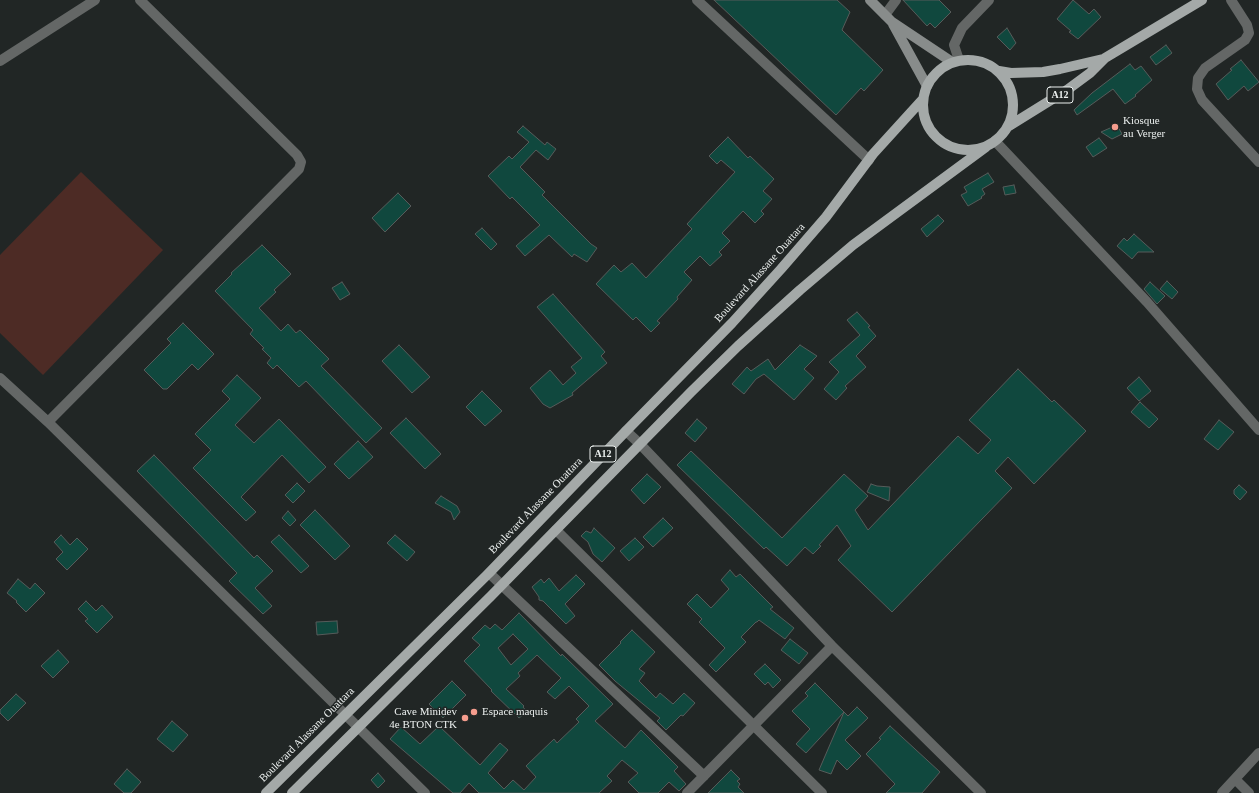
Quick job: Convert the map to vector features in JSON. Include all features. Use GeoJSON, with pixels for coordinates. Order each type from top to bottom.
{"type":"FeatureCollection","features":[{"type":"Feature","properties":{"kind":"main road","name":"A12"},"geometry":{"type":"LineString","coordinates":[[1009,126],[1067,90],[1090,73],[1105,58],[1202,0]]}},
{"type":"Feature","properties":{"kind":"main road","name":"A12"},"geometry":{"type":"LineString","coordinates":[[999,71],[1011,73],[1043,72],[1072,67],[1105,58]]}},
{"type":"Feature","properties":{"kind":"main road"},"geometry":{"type":"LineString","coordinates":[[973,59],[987,63],[999,71],[1009,84],[1014,99],[1013,116],[1009,126],[995,142],[986,147],[967,150],[948,146],[933,134],[924,118],[923,99],[927,86],[937,72],[956,61],[973,59]]}},
{"type":"Feature","properties":{"kind":"main road","name":"Boulevard Alassane Ouattara"},"geometry":{"type":"LineString","coordinates":[[266,793],[344,714],[489,573],[732,322],[826,217],[869,160],[923,99]]}},
{"type":"Feature","properties":{"kind":"main road","name":"A12"},"geometry":{"type":"LineString","coordinates":[[292,793],[556,530],[690,392],[738,346],[853,244],[986,147]]}},
{"type":"Feature","properties":{"kind":"street"},"geometry":{"type":"LineString","coordinates":[[0,61],[95,0]]}},
{"type":"Feature","properties":{"kind":"street"},"geometry":{"type":"LineString","coordinates":[[48,422],[299,169],[301,162],[297,155],[140,0]]}},
{"type":"Feature","properties":{"kind":"street"},"geometry":{"type":"LineString","coordinates":[[697,0],[869,160]]}},
{"type":"Feature","properties":{"kind":"street"},"geometry":{"type":"LineString","coordinates":[[870,0],[888,18],[956,61]]}},
{"type":"Feature","properties":{"kind":"street"},"geometry":{"type":"LineString","coordinates":[[888,18],[896,0]]}},
{"type":"Feature","properties":{"kind":"street"},"geometry":{"type":"LineString","coordinates":[[956,61],[954,45],[962,28],[989,0]]}},
{"type":"Feature","properties":{"kind":"street"},"geometry":{"type":"LineString","coordinates":[[1230,0],[1247,25],[1249,33],[1245,40],[1205,68],[1198,78],[1197,89],[1202,100],[1259,162]]}},
{"type":"Feature","properties":{"kind":"street"},"geometry":{"type":"LineString","coordinates":[[888,18],[927,86]]}},
{"type":"Feature","properties":{"kind":"street"},"geometry":{"type":"LineString","coordinates":[[995,142],[1147,302],[1259,430]]}},
{"type":"Feature","properties":{"kind":"street"},"geometry":{"type":"LineString","coordinates":[[0,378],[48,422],[425,793]]}},
{"type":"Feature","properties":{"kind":"street"},"geometry":{"type":"LineString","coordinates":[[626,430],[832,646],[981,793]]}},
{"type":"Feature","properties":{"kind":"street"},"geometry":{"type":"LineString","coordinates":[[556,530],[822,793]]}},
{"type":"Feature","properties":{"kind":"street"},"geometry":{"type":"LineString","coordinates":[[489,573],[704,776]]}},
{"type":"Feature","properties":{"kind":"street"},"geometry":{"type":"LineString","coordinates":[[687,793],[832,646]]}},
{"type":"Feature","properties":{"kind":"street"},"geometry":{"type":"LineString","coordinates":[[1222,793],[1236,780],[1259,753]]}},
{"type":"Feature","properties":{"kind":"street"},"geometry":{"type":"LineString","coordinates":[[1236,780],[1249,793]]}},
{"type":"Feature","properties":{"kind":"shaded area"},"geometry":{"type":"Polygon","coordinates":[[[81,172],[163,250],[43,375],[0,333],[0,255],[81,172]]]}},
{"type":"Feature","properties":{"kind":"building"},"geometry":{"type":"Polygon","coordinates":[[[714,0],[837,0],[850,12],[842,30],[883,70],[864,91],[861,88],[836,115],[714,0]]]}},
{"type":"Feature","properties":{"kind":"building"},"geometry":{"type":"Polygon","coordinates":[[[903,0],[939,0],[951,12],[935,28],[930,23],[927,26],[903,0]]]}},
{"type":"Feature","properties":{"kind":"building"},"geometry":{"type":"Polygon","coordinates":[[[1073,0],[1089,14],[1094,9],[1101,17],[1078,39],[1057,19],[1073,0]]]}},
{"type":"Feature","properties":{"kind":"building"},"geometry":{"type":"Polygon","coordinates":[[[1007,28],[1016,43],[1010,50],[997,37],[1007,28]]]}},
{"type":"Feature","properties":{"kind":"building"},"geometry":{"type":"Polygon","coordinates":[[[1166,45],[1172,53],[1156,65],[1150,57],[1166,45]]]}},
{"type":"Feature","properties":{"kind":"building"},"geometry":{"type":"Polygon","coordinates":[[[1241,60],[1259,82],[1248,91],[1244,86],[1228,100],[1216,84],[1241,60]]]}},
{"type":"Feature","properties":{"kind":"building"},"geometry":{"type":"Polygon","coordinates":[[[1130,64],[1135,70],[1141,66],[1152,80],[1135,95],[1136,96],[1125,104],[1113,89],[1077,115],[1074,110],[1092,93],[1130,64]]]}},
{"type":"Feature","properties":{"kind":"building"},"geometry":{"type":"Polygon","coordinates":[[[1117,125],[1122,134],[1112,139],[1101,132],[1117,125]]]}},
{"type":"Feature","properties":{"kind":"building"},"geometry":{"type":"Polygon","coordinates":[[[523,126],[545,145],[547,142],[556,149],[548,160],[536,150],[520,167],[545,192],[542,195],[591,244],[597,248],[587,262],[574,254],[572,257],[549,235],[525,256],[516,246],[540,225],[512,197],[510,199],[488,176],[509,156],[512,159],[529,142],[517,132],[523,126]]]}},
{"type":"Feature","properties":{"kind":"building"},"geometry":{"type":"Polygon","coordinates":[[[728,137],[748,158],[750,156],[774,179],[763,191],[772,199],[761,211],[764,214],[755,223],[743,211],[722,233],[730,241],[719,252],[722,255],[710,266],[700,256],[684,272],[692,280],[677,297],[678,299],[657,321],[660,323],[651,332],[636,317],[633,320],[596,284],[614,265],[621,272],[632,263],[646,278],[692,229],[687,224],[735,172],[721,160],[717,164],[709,156],[728,137]]]}},
{"type":"Feature","properties":{"kind":"building"},"geometry":{"type":"Polygon","coordinates":[[[1099,138],[1107,148],[1093,157],[1086,147],[1099,138]]]}},
{"type":"Feature","properties":{"kind":"building"},"geometry":{"type":"Polygon","coordinates":[[[988,173],[994,182],[982,189],[985,194],[981,197],[982,198],[968,206],[961,195],[967,192],[964,187],[988,173]]]}},
{"type":"Feature","properties":{"kind":"building"},"geometry":{"type":"Polygon","coordinates":[[[1014,185],[1016,193],[1005,195],[1003,187],[1014,185]]]}},
{"type":"Feature","properties":{"kind":"building"},"geometry":{"type":"Polygon","coordinates":[[[398,193],[411,206],[385,232],[372,218],[398,193]]]}},
{"type":"Feature","properties":{"kind":"building"},"geometry":{"type":"Polygon","coordinates":[[[938,215],[944,221],[927,237],[921,229],[938,215]]]}},
{"type":"Feature","properties":{"kind":"building"},"geometry":{"type":"Polygon","coordinates":[[[482,228],[497,244],[491,250],[475,234],[482,228]]]}},
{"type":"Feature","properties":{"kind":"building"},"geometry":{"type":"Polygon","coordinates":[[[1134,234],[1154,252],[1138,252],[1132,259],[1117,246],[1124,238],[1127,241],[1134,234]]]}},
{"type":"Feature","properties":{"kind":"building"},"geometry":{"type":"Polygon","coordinates":[[[262,245],[291,274],[274,290],[276,292],[259,308],[281,331],[288,324],[296,333],[300,330],[329,359],[321,366],[382,428],[366,443],[306,381],[299,387],[277,365],[273,369],[267,363],[271,358],[262,349],[264,348],[250,334],[253,330],[215,291],[232,274],[231,273],[262,245]]]}},
{"type":"Feature","properties":{"kind":"building"},"geometry":{"type":"Polygon","coordinates":[[[1167,281],[1178,292],[1172,299],[1160,289],[1167,281]]]}},
{"type":"Feature","properties":{"kind":"building"},"geometry":{"type":"Polygon","coordinates":[[[342,282],[350,294],[340,300],[332,288],[342,282]]]}},
{"type":"Feature","properties":{"kind":"building"},"geometry":{"type":"Polygon","coordinates":[[[1150,282],[1165,296],[1157,304],[1144,289],[1150,282]]]}},
{"type":"Feature","properties":{"kind":"building"},"geometry":{"type":"Polygon","coordinates":[[[553,294],[605,352],[601,356],[607,363],[572,393],[573,395],[550,408],[543,404],[530,388],[550,370],[563,385],[576,373],[571,367],[582,358],[537,307],[553,294]]]}},
{"type":"Feature","properties":{"kind":"building"},"geometry":{"type":"Polygon","coordinates":[[[857,312],[870,326],[868,327],[876,336],[856,356],[866,367],[845,386],[847,388],[836,400],[824,389],[839,372],[829,362],[860,335],[847,320],[857,312]]]}},
{"type":"Feature","properties":{"kind":"building"},"geometry":{"type":"Polygon","coordinates":[[[183,323],[214,354],[198,370],[192,364],[167,389],[163,389],[144,370],[171,343],[167,339],[183,323]]]}},
{"type":"Feature","properties":{"kind":"building"},"geometry":{"type":"Polygon","coordinates":[[[399,345],[430,377],[412,393],[382,361],[399,345]]]}},
{"type":"Feature","properties":{"kind":"building"},"geometry":{"type":"Polygon","coordinates":[[[800,345],[817,356],[804,369],[814,378],[794,400],[764,374],[756,379],[744,394],[732,384],[747,367],[751,371],[768,359],[775,370],[800,345]]]}},
{"type":"Feature","properties":{"kind":"building"},"geometry":{"type":"Polygon","coordinates":[[[1018,369],[1052,402],[1054,400],[1086,431],[1034,484],[1008,457],[995,471],[1012,488],[892,612],[838,560],[851,546],[837,525],[813,554],[805,547],[787,566],[766,547],[764,549],[677,465],[691,451],[782,538],[844,474],[868,496],[855,510],[868,530],[958,436],[978,454],[991,440],[969,420],[1018,369]]]}},
{"type":"Feature","properties":{"kind":"building"},"geometry":{"type":"Polygon","coordinates":[[[237,375],[261,398],[235,425],[254,443],[279,419],[326,467],[309,483],[282,455],[241,497],[256,512],[246,521],[193,468],[211,450],[195,434],[230,399],[222,391],[237,375]]]}},
{"type":"Feature","properties":{"kind":"building"},"geometry":{"type":"Polygon","coordinates":[[[1139,377],[1151,391],[1139,401],[1127,388],[1139,377]]]}},
{"type":"Feature","properties":{"kind":"building"},"geometry":{"type":"Polygon","coordinates":[[[482,391],[502,411],[485,426],[466,407],[482,391]]]}},
{"type":"Feature","properties":{"kind":"building"},"geometry":{"type":"Polygon","coordinates":[[[1140,402],[1158,419],[1149,428],[1131,412],[1140,402]]]}},
{"type":"Feature","properties":{"kind":"building"},"geometry":{"type":"Polygon","coordinates":[[[406,418],[441,454],[425,469],[390,433],[406,418]]]}},
{"type":"Feature","properties":{"kind":"building"},"geometry":{"type":"Polygon","coordinates":[[[697,419],[707,428],[695,442],[685,433],[697,419]]]}},
{"type":"Feature","properties":{"kind":"building"},"geometry":{"type":"Polygon","coordinates":[[[1219,420],[1234,432],[1218,450],[1204,439],[1219,420]]]}},
{"type":"Feature","properties":{"kind":"building"},"geometry":{"type":"Polygon","coordinates":[[[358,441],[373,457],[349,479],[334,464],[358,441]]]}},
{"type":"Feature","properties":{"kind":"building"},"geometry":{"type":"Polygon","coordinates":[[[154,455],[254,558],[257,555],[273,571],[255,588],[272,606],[263,614],[229,581],[237,573],[137,471],[154,455]]]}},
{"type":"Feature","properties":{"kind":"building"},"geometry":{"type":"Polygon","coordinates":[[[647,474],[661,487],[644,504],[631,490],[647,474]]]}},
{"type":"Feature","properties":{"kind":"building"},"geometry":{"type":"Polygon","coordinates":[[[297,483],[305,491],[293,503],[285,495],[297,483]]]}},
{"type":"Feature","properties":{"kind":"building"},"geometry":{"type":"Polygon","coordinates":[[[871,484],[890,487],[889,501],[867,492],[871,484]]]}},
{"type":"Feature","properties":{"kind":"building"},"geometry":{"type":"Polygon","coordinates":[[[1239,485],[1247,492],[1240,500],[1234,494],[1234,490],[1239,485]]]}},
{"type":"Feature","properties":{"kind":"building"},"geometry":{"type":"Polygon","coordinates":[[[441,496],[457,506],[460,512],[454,520],[451,512],[435,503],[441,496]]]}},
{"type":"Feature","properties":{"kind":"building"},"geometry":{"type":"Polygon","coordinates":[[[315,510],[350,546],[335,560],[300,525],[315,510]]]}},
{"type":"Feature","properties":{"kind":"building"},"geometry":{"type":"Polygon","coordinates":[[[288,511],[296,520],[290,526],[282,518],[288,511]]]}},
{"type":"Feature","properties":{"kind":"building"},"geometry":{"type":"Polygon","coordinates":[[[663,518],[673,528],[653,547],[643,537],[663,518]]]}},
{"type":"Feature","properties":{"kind":"building"},"geometry":{"type":"Polygon","coordinates":[[[594,528],[615,548],[602,562],[593,554],[588,542],[581,536],[586,531],[591,533],[594,528]]]}},
{"type":"Feature","properties":{"kind":"building"},"geometry":{"type":"Polygon","coordinates":[[[61,535],[70,545],[77,538],[88,549],[67,570],[56,559],[63,552],[54,542],[61,535]]]}},
{"type":"Feature","properties":{"kind":"building"},"geometry":{"type":"Polygon","coordinates":[[[279,535],[309,566],[301,573],[271,542],[279,535]]]}},
{"type":"Feature","properties":{"kind":"building"},"geometry":{"type":"Polygon","coordinates":[[[395,535],[415,552],[407,561],[387,543],[395,535]]]}},
{"type":"Feature","properties":{"kind":"building"},"geometry":{"type":"Polygon","coordinates":[[[635,538],[644,547],[629,561],[620,551],[635,538]]]}},
{"type":"Feature","properties":{"kind":"building"},"geometry":{"type":"Polygon","coordinates":[[[730,570],[736,577],[740,574],[773,607],[770,609],[794,628],[785,639],[759,620],[741,637],[746,642],[716,672],[709,665],[725,648],[699,622],[702,619],[687,604],[697,594],[711,608],[729,589],[721,580],[730,570]]]}},
{"type":"Feature","properties":{"kind":"building"},"geometry":{"type":"Polygon","coordinates":[[[576,575],[585,584],[565,604],[575,616],[566,624],[543,601],[539,600],[539,597],[532,587],[541,579],[544,583],[549,578],[559,591],[576,575]]]}},
{"type":"Feature","properties":{"kind":"building"},"geometry":{"type":"Polygon","coordinates":[[[18,579],[30,589],[35,583],[45,593],[26,612],[16,602],[17,601],[7,593],[18,579]]]}},
{"type":"Feature","properties":{"kind":"building"},"geometry":{"type":"Polygon","coordinates":[[[86,601],[96,611],[102,605],[113,617],[97,633],[85,621],[88,619],[78,609],[86,601]]]}},
{"type":"Feature","properties":{"kind":"building"},"geometry":{"type":"Polygon","coordinates":[[[519,613],[561,656],[562,654],[613,704],[595,721],[625,748],[641,730],[678,767],[674,771],[686,784],[679,791],[669,782],[658,793],[639,793],[628,782],[638,773],[622,760],[607,776],[612,781],[599,793],[479,793],[469,783],[460,793],[453,793],[390,739],[401,727],[420,744],[439,726],[480,765],[500,743],[508,750],[488,773],[504,789],[513,780],[524,790],[536,777],[526,766],[554,739],[557,743],[579,722],[576,719],[589,706],[569,686],[555,699],[547,692],[561,678],[537,655],[518,673],[520,676],[506,689],[524,706],[523,707],[527,712],[519,718],[491,691],[492,690],[464,661],[480,645],[472,638],[485,625],[490,629],[495,624],[502,630],[519,613]],[[513,634],[498,648],[511,665],[528,649],[513,634]]]}},
{"type":"Feature","properties":{"kind":"building"},"geometry":{"type":"Polygon","coordinates":[[[337,621],[338,633],[317,635],[316,622],[337,621]]]}},
{"type":"Feature","properties":{"kind":"building"},"geometry":{"type":"Polygon","coordinates":[[[632,630],[655,652],[639,669],[645,673],[639,681],[656,698],[660,693],[673,704],[684,693],[695,703],[683,716],[681,715],[666,730],[657,721],[660,718],[615,681],[599,665],[632,630]]]}},
{"type":"Feature","properties":{"kind":"building"},"geometry":{"type":"Polygon","coordinates":[[[790,639],[808,653],[799,664],[781,650],[790,639]]]}},
{"type":"Feature","properties":{"kind":"building"},"geometry":{"type":"Polygon","coordinates":[[[58,650],[69,662],[53,678],[41,666],[58,650]]]}},
{"type":"Feature","properties":{"kind":"building"},"geometry":{"type":"Polygon","coordinates":[[[765,664],[781,680],[773,688],[768,682],[765,685],[754,674],[765,664]]]}},
{"type":"Feature","properties":{"kind":"building"},"geometry":{"type":"Polygon","coordinates":[[[452,681],[466,695],[443,718],[429,704],[452,681]]]}},
{"type":"Feature","properties":{"kind":"building"},"geometry":{"type":"Polygon","coordinates":[[[815,683],[844,712],[806,753],[796,744],[810,729],[792,711],[808,696],[805,693],[815,683]]]}},
{"type":"Feature","properties":{"kind":"building"},"geometry":{"type":"Polygon","coordinates":[[[16,694],[26,703],[8,721],[0,713],[0,710],[16,694]]]}},
{"type":"Feature","properties":{"kind":"building"},"geometry":{"type":"Polygon","coordinates":[[[857,707],[868,718],[845,740],[861,756],[847,770],[837,760],[831,774],[819,770],[844,712],[848,716],[857,707]]]}},
{"type":"Feature","properties":{"kind":"building"},"geometry":{"type":"Polygon","coordinates":[[[172,721],[188,735],[173,752],[157,739],[172,721]]]}},
{"type":"Feature","properties":{"kind":"building"},"geometry":{"type":"Polygon","coordinates":[[[890,726],[940,772],[922,793],[886,793],[895,784],[866,754],[881,739],[879,738],[890,726]]]}},
{"type":"Feature","properties":{"kind":"building"},"geometry":{"type":"Polygon","coordinates":[[[127,769],[141,782],[131,793],[124,793],[114,784],[127,769]]]}},
{"type":"Feature","properties":{"kind":"building"},"geometry":{"type":"Polygon","coordinates":[[[731,770],[740,779],[737,781],[740,784],[738,787],[744,793],[708,793],[731,770]]]}},
{"type":"Feature","properties":{"kind":"building"},"geometry":{"type":"Polygon","coordinates":[[[378,773],[385,781],[378,788],[371,780],[378,773]]]}},
{"type":"Feature","properties":{"kind":"place","name":"Kiosque au Verger"},"geometry":{"type":"Point","coordinates":[1115,127]}},
{"type":"Feature","properties":{"kind":"place","name":"Espace maquis"},"geometry":{"type":"Point","coordinates":[474,712]}},
{"type":"Feature","properties":{"kind":"place","name":"Cave Minidev 4e BTON CTK"},"geometry":{"type":"Point","coordinates":[465,718]}}]}
